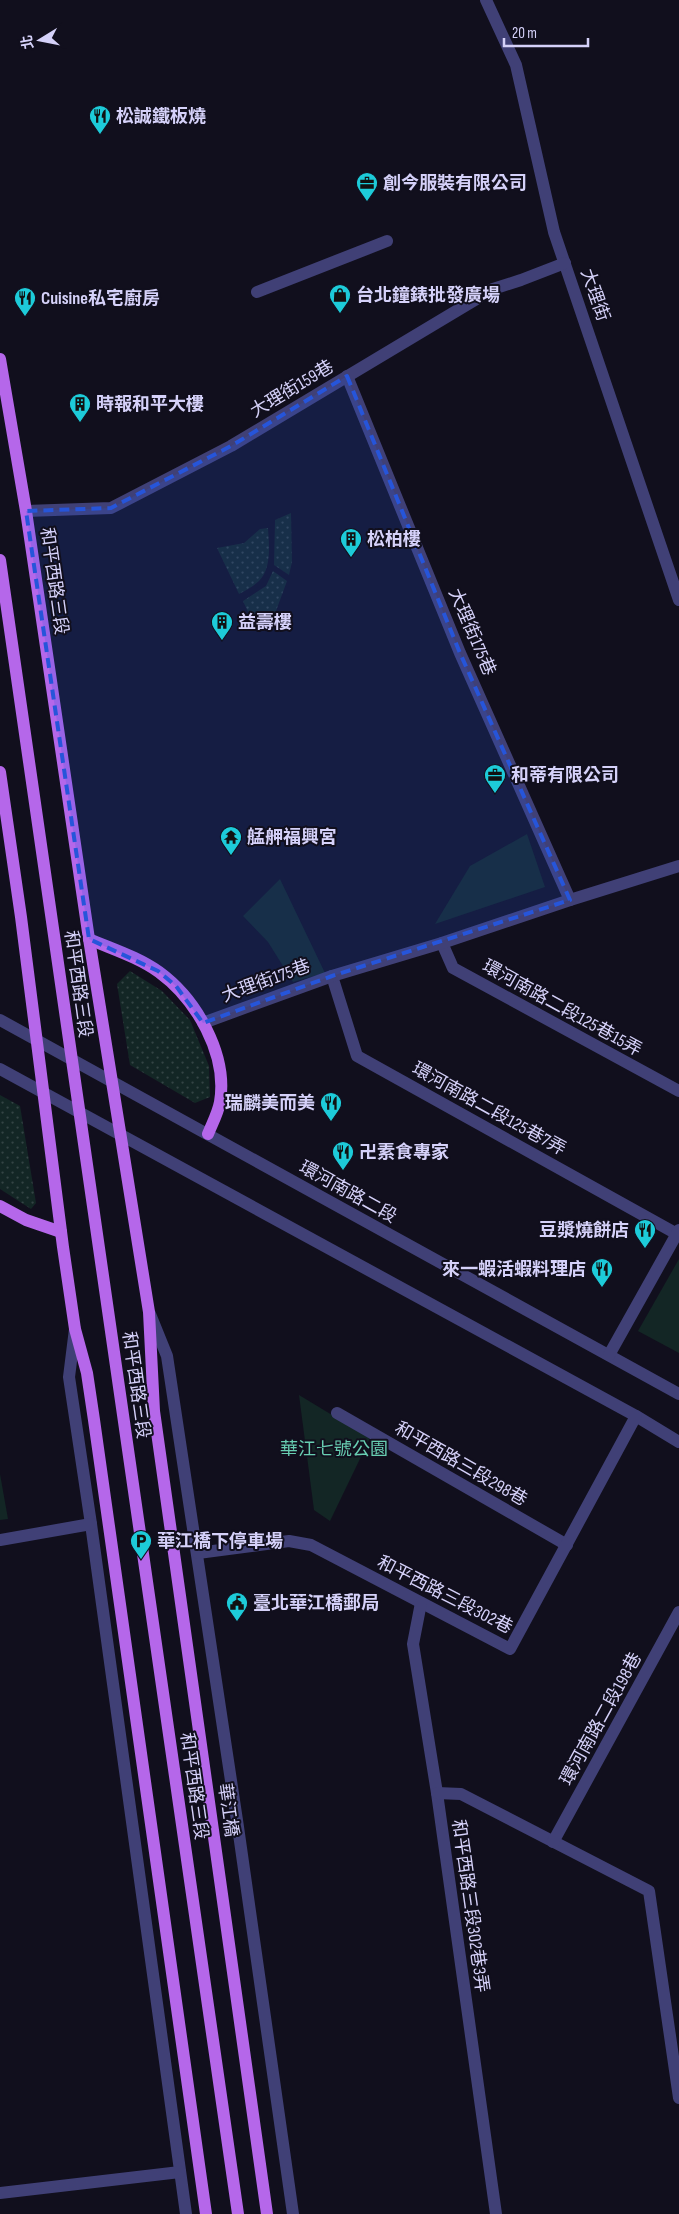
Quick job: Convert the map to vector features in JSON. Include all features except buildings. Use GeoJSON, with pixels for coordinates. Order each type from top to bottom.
{"type":"FeatureCollection","features":[{"type":"Feature","properties":{"kind":"main road","name":"和平西路三段"},"geometry":{"type":"LineString","coordinates":[[0,359],[26,511],[111,1080],[150,1312],[154,1411]]}},
{"type":"Feature","properties":{"kind":"main road","name":"和平西路三段"},"geometry":{"type":"LineString","coordinates":[[0,560],[238,2214]]}},
{"type":"Feature","properties":{"kind":"main road"},"geometry":{"type":"LineString","coordinates":[[0,772],[61,1232],[75,1329],[87,1373],[94,1420],[206,2214]]}},
{"type":"Feature","properties":{"kind":"main road"},"geometry":{"type":"LineString","coordinates":[[89,939],[137,960],[158,972],[181,992],[203,1023],[218,1062],[220,1082],[220,1102],[208,1134]]}},
{"type":"Feature","properties":{"kind":"main road"},"geometry":{"type":"LineString","coordinates":[[0,1206],[26,1220],[61,1232]]}},
{"type":"Feature","properties":{"kind":"main road","name":"華江橋"},"geometry":{"type":"LineString","coordinates":[[154,1411],[267,2214]]}},
{"type":"Feature","properties":{"kind":"street","name":"大理街"},"geometry":{"type":"LineString","coordinates":[[486,0],[516,65],[554,232],[679,600]]}},
{"type":"Feature","properties":{"kind":"street"},"geometry":{"type":"LineString","coordinates":[[257,292],[387,241]]}},
{"type":"Feature","properties":{"kind":"street","name":"大理街159巷"},"geometry":{"type":"LineString","coordinates":[[26,511],[111,508],[231,446],[493,288],[521,280],[565,263]]}},
{"type":"Feature","properties":{"kind":"street","name":"大理街175巷"},"geometry":{"type":"LineString","coordinates":[[347,376],[460,653],[570,900]]}},
{"type":"Feature","properties":{"kind":"street","name":"大理街175巷"},"geometry":{"type":"LineString","coordinates":[[203,1023],[332,976],[442,943],[679,866]]}},
{"type":"Feature","properties":{"kind":"street","name":"環河南路二段125巷15弄"},"geometry":{"type":"LineString","coordinates":[[442,943],[453,968],[679,1091]]}},
{"type":"Feature","properties":{"kind":"street","name":"環河南路二段125巷7弄"},"geometry":{"type":"LineString","coordinates":[[332,976],[357,1056],[678,1232]]}},
{"type":"Feature","properties":{"kind":"street","name":"環河南路二段"},"geometry":{"type":"LineString","coordinates":[[0,1020],[679,1394]]}},
{"type":"Feature","properties":{"kind":"street"},"geometry":{"type":"LineString","coordinates":[[0,1069],[636,1416],[679,1442]]}},
{"type":"Feature","properties":{"kind":"street"},"geometry":{"type":"LineString","coordinates":[[609,1355],[678,1232]]}},
{"type":"Feature","properties":{"kind":"street","name":"和平西路三段"},"geometry":{"type":"LineString","coordinates":[[150,1312],[167,1356],[198,1553],[293,2214]]}},
{"type":"Feature","properties":{"kind":"street"},"geometry":{"type":"LineString","coordinates":[[75,1329],[69,1377],[92,1524],[186,2214]]}},
{"type":"Feature","properties":{"kind":"street","name":"和平西路三段298巷"},"geometry":{"type":"LineString","coordinates":[[337,1413],[567,1545]]}},
{"type":"Feature","properties":{"kind":"street","name":"和平西路三段302巷"},"geometry":{"type":"LineString","coordinates":[[198,1553],[289,1542],[311,1545],[510,1650],[636,1416]]}},
{"type":"Feature","properties":{"kind":"street"},"geometry":{"type":"LineString","coordinates":[[0,1540],[92,1524]]}},
{"type":"Feature","properties":{"kind":"street","name":"和平西路三段302巷3弄"},"geometry":{"type":"LineString","coordinates":[[420,1603],[413,1644],[437,1793],[496,2214]]}},
{"type":"Feature","properties":{"kind":"street","name":"環河南路二段198巷"},"geometry":{"type":"LineString","coordinates":[[553,1842],[679,1612]]}},
{"type":"Feature","properties":{"kind":"street"},"geometry":{"type":"LineString","coordinates":[[437,1793],[461,1794],[649,1891],[679,2098]]}},
{"type":"Feature","properties":{"kind":"street"},"geometry":{"type":"LineString","coordinates":[[0,2193],[180,2172]]}},
{"type":"Feature","properties":{"kind":"highlighted area"},"geometry":{"type":"Polygon","coordinates":[[[347,376],[460,653],[570,900],[332,976],[203,1023],[176,986],[158,971],[89,939],[26,511],[111,508],[231,446],[347,376]]]}},
{"type":"Feature","properties":{"kind":"green space"},"geometry":{"type":"Polygon","coordinates":[[[291,513],[292,562],[289,575],[274,565],[275,520],[291,513]]]}},
{"type":"Feature","properties":{"kind":"green space"},"geometry":{"type":"Polygon","coordinates":[[[268,528],[269,556],[263,576],[257,583],[239,594],[217,548],[244,543],[260,529],[268,528]]]}},
{"type":"Feature","properties":{"kind":"green space"},"geometry":{"type":"Polygon","coordinates":[[[273,571],[287,581],[276,611],[256,630],[243,601],[266,586],[273,571]]]}},
{"type":"Feature","properties":{"kind":"green space"},"geometry":{"type":"Polygon","coordinates":[[[527,834],[545,887],[435,924],[470,866],[527,834]]]}},
{"type":"Feature","properties":{"kind":"green space"},"geometry":{"type":"Polygon","coordinates":[[[280,879],[325,973],[293,982],[268,942],[243,916],[280,879]]]}},
{"type":"Feature","properties":{"kind":"green space"},"geometry":{"type":"Polygon","coordinates":[[[130,971],[162,991],[190,1020],[209,1066],[210,1097],[195,1103],[130,1065],[117,984],[130,971]]]}},
{"type":"Feature","properties":{"kind":"green space"},"geometry":{"type":"Polygon","coordinates":[[[0,1095],[20,1106],[36,1203],[31,1209],[0,1189],[0,1095]]]}},
{"type":"Feature","properties":{"kind":"green space"},"geometry":{"type":"Polygon","coordinates":[[[679,1259],[679,1353],[638,1331],[679,1259]]]}},
{"type":"Feature","properties":{"kind":"green space","name":"華江七號公園"},"geometry":{"type":"Polygon","coordinates":[[[299,1395],[370,1438],[330,1521],[314,1510],[299,1395]]]}},
{"type":"Feature","properties":{"kind":"green space"},"geometry":{"type":"Polygon","coordinates":[[[0,1474],[8,1519],[0,1520],[0,1474]]]}},
{"type":"Feature","properties":{"kind":"place","name":"松誠鐵板燒"},"geometry":{"type":"Point","coordinates":[100,135]}},
{"type":"Feature","properties":{"kind":"place","name":"創今服裝有限公司"},"geometry":{"type":"Point","coordinates":[367,202]}},
{"type":"Feature","properties":{"kind":"place","name":"台北鐘錶批發廣場"},"geometry":{"type":"Point","coordinates":[340,314]}},
{"type":"Feature","properties":{"kind":"place","name":"Cuisine私宅廚房"},"geometry":{"type":"Point","coordinates":[25,317]}},
{"type":"Feature","properties":{"kind":"place","name":"時報和平大樓"},"geometry":{"type":"Point","coordinates":[80,423]}},
{"type":"Feature","properties":{"kind":"place","name":"松柏樓"},"geometry":{"type":"Point","coordinates":[351,558]}},
{"type":"Feature","properties":{"kind":"place","name":"益壽樓"},"geometry":{"type":"Point","coordinates":[222,641]}},
{"type":"Feature","properties":{"kind":"place","name":"和蒂有限公司"},"geometry":{"type":"Point","coordinates":[495,794]}},
{"type":"Feature","properties":{"kind":"place","name":"艋舺福興宮"},"geometry":{"type":"Point","coordinates":[231,856]}},
{"type":"Feature","properties":{"kind":"place","name":"瑞麟美而美"},"geometry":{"type":"Point","coordinates":[331,1122]}},
{"type":"Feature","properties":{"kind":"place","name":"卍素食專家"},"geometry":{"type":"Point","coordinates":[343,1171]}},
{"type":"Feature","properties":{"kind":"place","name":"豆漿燒餅店"},"geometry":{"type":"Point","coordinates":[645,1249]}},
{"type":"Feature","properties":{"kind":"place","name":"來一蝦活蝦料理店"},"geometry":{"type":"Point","coordinates":[602,1288]}},
{"type":"Feature","properties":{"kind":"place","name":"華江橋下停車場"},"geometry":{"type":"Point","coordinates":[141,1560]}},
{"type":"Feature","properties":{"kind":"place","name":"臺北華江橋郵局"},"geometry":{"type":"Point","coordinates":[237,1622]}}]}
